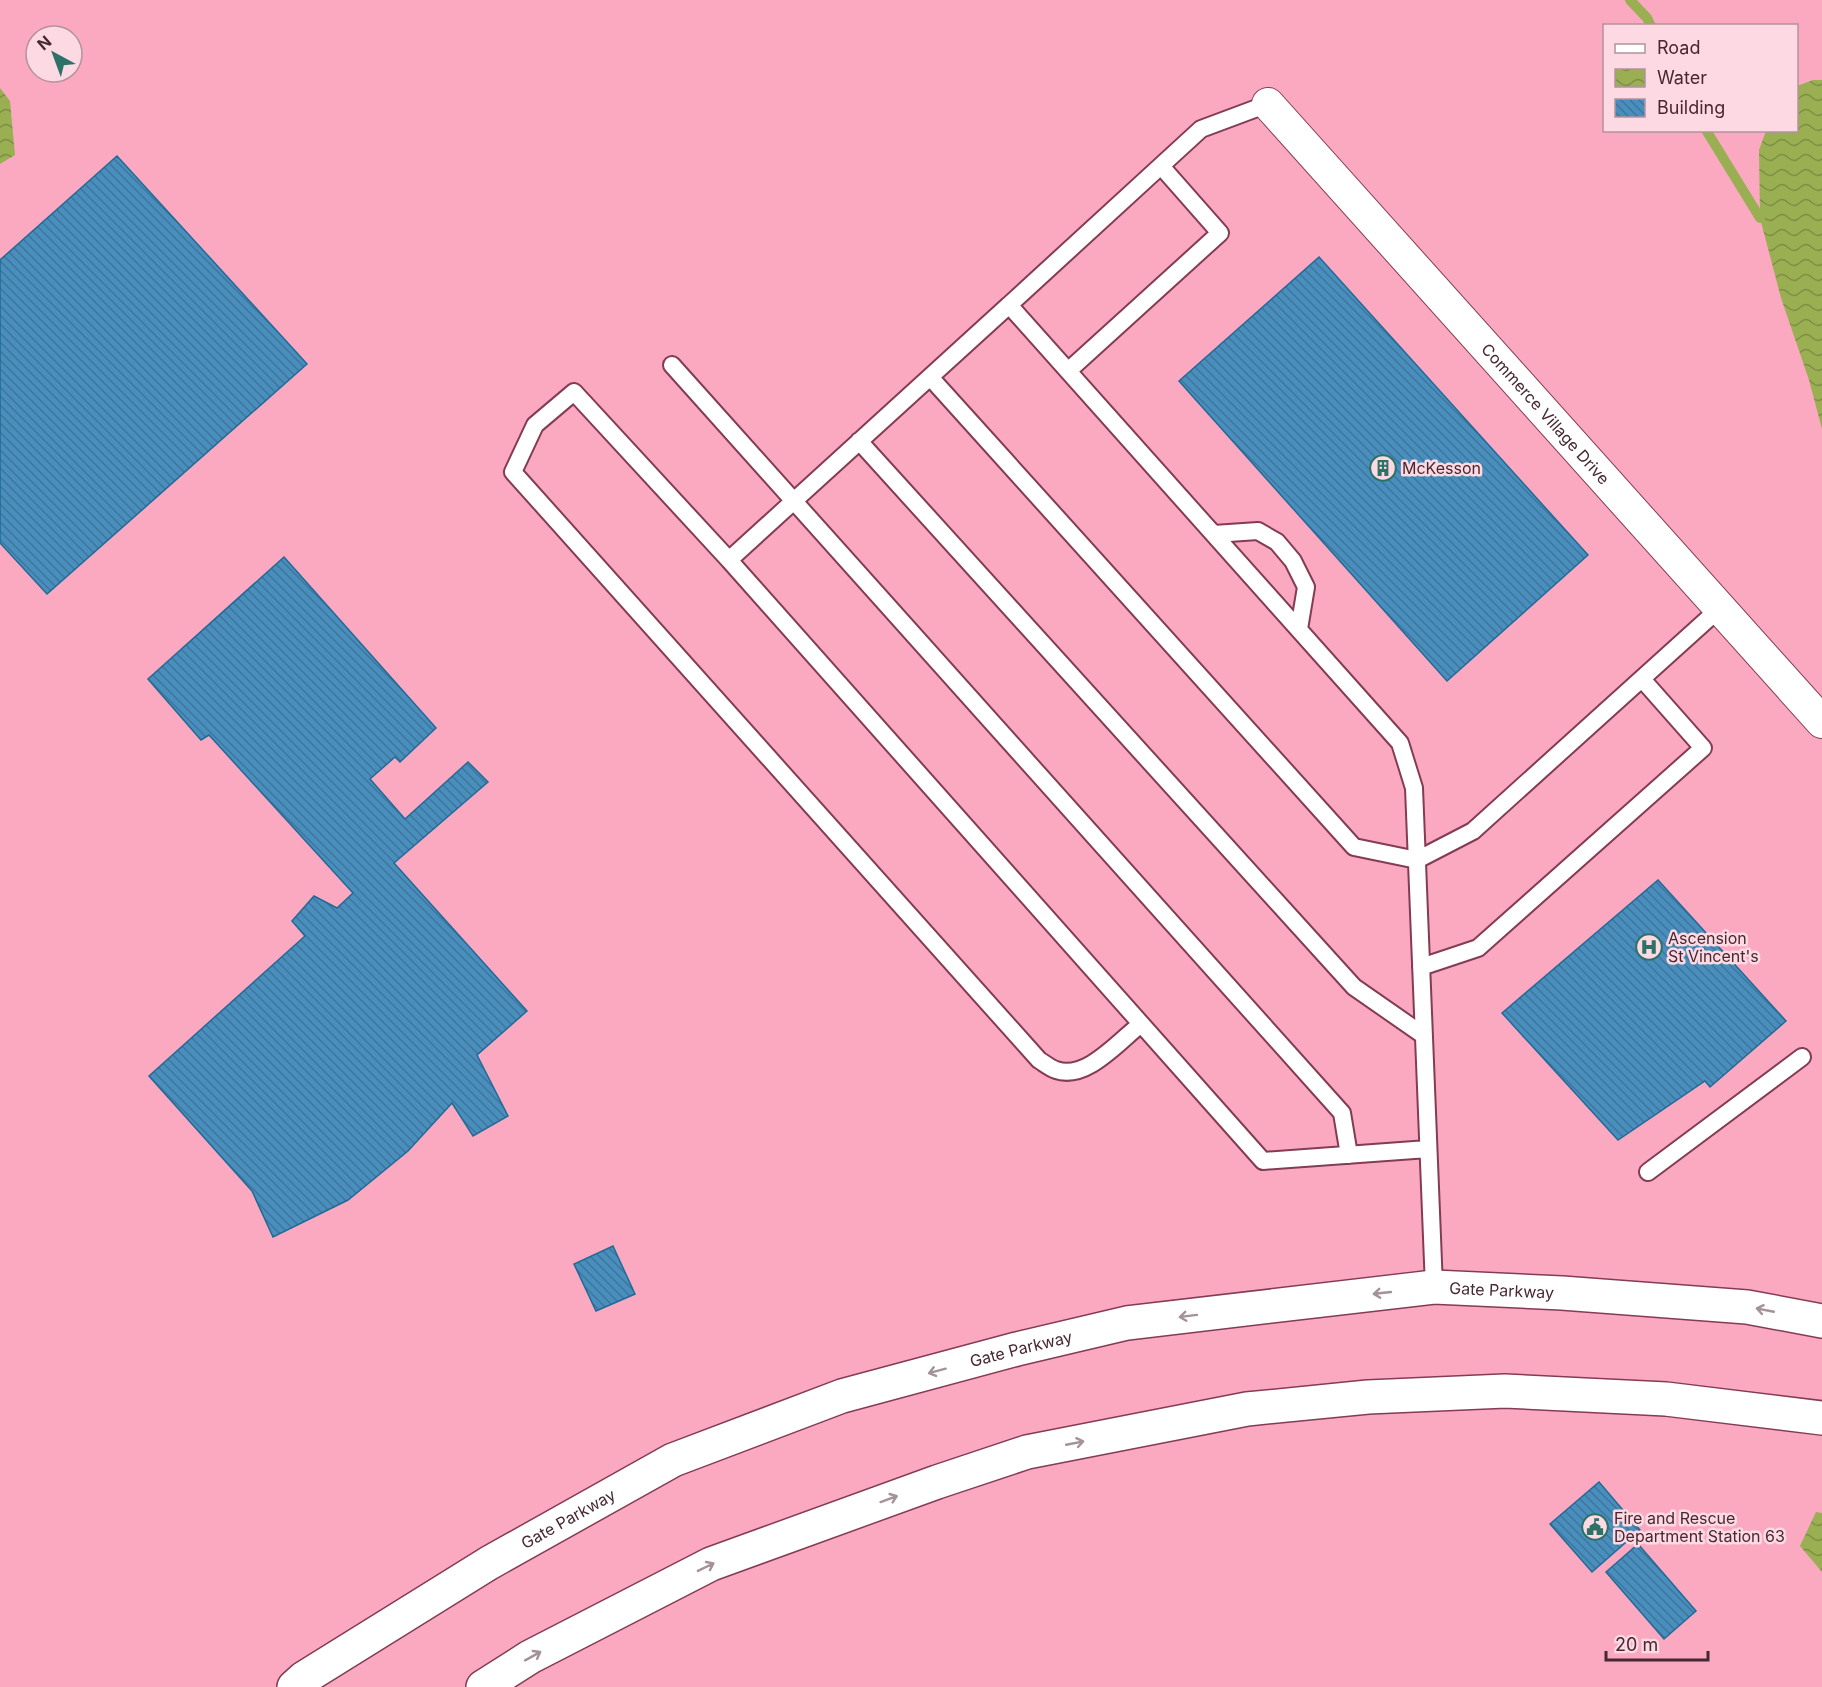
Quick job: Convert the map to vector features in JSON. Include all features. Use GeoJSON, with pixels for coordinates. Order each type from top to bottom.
{"type":"FeatureCollection","features":[{"type":"Feature","properties":{"kind":"main road","name":"Gate Parkway"},"geometry":{"type":"LineString","coordinates":[[294,1687],[304,1678],[489,1563],[674,1460],[842,1396],[1017,1349],[1127,1323],[1434,1287],[1562,1293],[1747,1307],[1822,1321]]}},
{"type":"Feature","properties":{"kind":"main road"},"geometry":{"type":"LineString","coordinates":[[483,1687],[530,1657],[711,1564],[1027,1452],[1247,1409],[1368,1397],[1505,1391],[1666,1399],[1822,1418]]}},
{"type":"Feature","properties":{"kind":"street","name":"Commerce Village Drive"},"geometry":{"type":"LineString","coordinates":[[1268,104],[1822,722]]}},
{"type":"Feature","properties":{"kind":"lane"},"geometry":{"type":"LineString","coordinates":[[729,560],[1201,129],[1268,104]]}},
{"type":"Feature","properties":{"kind":"lane"},"geometry":{"type":"LineString","coordinates":[[1068,371],[1220,233],[1161,166]]}},
{"type":"Feature","properties":{"kind":"lane"},"geometry":{"type":"LineString","coordinates":[[1009,305],[1400,743],[1414,788],[1434,1287]]}},
{"type":"Feature","properties":{"kind":"lane"},"geometry":{"type":"LineString","coordinates":[[672,365],[1342,1113],[1349,1155]]}},
{"type":"Feature","properties":{"kind":"lane"},"geometry":{"type":"LineString","coordinates":[[930,377],[1354,847],[1417,860],[1473,831],[1720,608]]}},
{"type":"Feature","properties":{"kind":"lane"},"geometry":{"type":"LineString","coordinates":[[1141,1024],[1090,1066],[1074,1072],[1056,1070],[1039,1060],[513,472],[536,425],[574,392],[729,560],[1263,1161],[1428,1149]]}},
{"type":"Feature","properties":{"kind":"lane"},"geometry":{"type":"LineString","coordinates":[[859,441],[1354,987],[1423,1035]]}},
{"type":"Feature","properties":{"kind":"lane"},"geometry":{"type":"LineString","coordinates":[[1214,534],[1258,531],[1276,542],[1293,561],[1306,587],[1299,629]]}},
{"type":"Feature","properties":{"kind":"lane"},"geometry":{"type":"LineString","coordinates":[[1421,967],[1478,948],[1703,748],[1642,679]]}},
{"type":"Feature","properties":{"kind":"lane"},"geometry":{"type":"LineString","coordinates":[[1648,1172],[1802,1058]]}},
{"type":"Feature","properties":{"kind":"water"},"geometry":{"type":"Polygon","coordinates":[[[1813,80],[1822,80],[1822,429],[1809,380],[1781,298],[1760,218],[1759,150],[1766,132],[1798,132],[1798,86],[1813,80]]]}},
{"type":"Feature","properties":{"kind":"water"},"geometry":{"type":"Polygon","coordinates":[[[0,88],[10,101],[15,155],[0,164],[0,88]]]}},
{"type":"Feature","properties":{"kind":"water"},"geometry":{"type":"Polygon","coordinates":[[[1816,1512],[1822,1513],[1822,1572],[1800,1546],[1816,1512]]]}},
{"type":"Feature","properties":{"kind":"building"},"geometry":{"type":"Polygon","coordinates":[[[117,156],[307,364],[47,594],[0,543],[0,260],[117,156]]]}},
{"type":"Feature","properties":{"kind":"building","name":"McKesson"},"geometry":{"type":"Polygon","coordinates":[[[1319,257],[1588,555],[1447,681],[1179,381],[1319,257]]]}},
{"type":"Feature","properties":{"kind":"building"},"geometry":{"type":"Polygon","coordinates":[[[284,557],[436,728],[400,762],[395,757],[370,779],[405,819],[468,762],[488,782],[394,863],[527,1011],[477,1055],[508,1116],[473,1136],[452,1103],[408,1151],[348,1200],[273,1237],[252,1191],[149,1076],[305,936],[292,921],[314,896],[337,908],[353,893],[209,735],[201,740],[148,679],[284,557]]]}},
{"type":"Feature","properties":{"kind":"building","name":"Ascension St Vincent's"},"geometry":{"type":"Polygon","coordinates":[[[1658,880],[1786,1021],[1710,1087],[1705,1081],[1618,1140],[1502,1013],[1658,880]]]}},
{"type":"Feature","properties":{"kind":"building"},"geometry":{"type":"Polygon","coordinates":[[[613,1246],[635,1294],[596,1311],[574,1264],[613,1246]]]}},
{"type":"Feature","properties":{"kind":"building","name":"Fire and Rescue Department Station 63"},"geometry":{"type":"Polygon","coordinates":[[[1599,1482],[1640,1530],[1592,1572],[1550,1524],[1599,1482]]]}},
{"type":"Feature","properties":{"kind":"building","name":"Fire and Rescue Department Station 63"},"geometry":{"type":"Polygon","coordinates":[[[1638,1544],[1696,1611],[1664,1639],[1606,1572],[1638,1544]]]}},
{"type":"Feature","properties":{"kind":"waterway"},"geometry":{"type":"LineString","coordinates":[[1630,0],[1650,24]]}},
{"type":"Feature","properties":{"kind":"waterway"},"geometry":{"type":"LineString","coordinates":[[1707,132],[1760,218]]}},
{"type":"Feature","properties":{"kind":"place","name":"McKesson"},"geometry":{"type":"Point","coordinates":[1383,468]}},
{"type":"Feature","properties":{"kind":"place","name":"Ascension St Vincent's"},"geometry":{"type":"Point","coordinates":[1649,947]}},
{"type":"Feature","properties":{"kind":"place","name":"Fire and Rescue Department Station 63"},"geometry":{"type":"Point","coordinates":[1595,1527]}}]}
